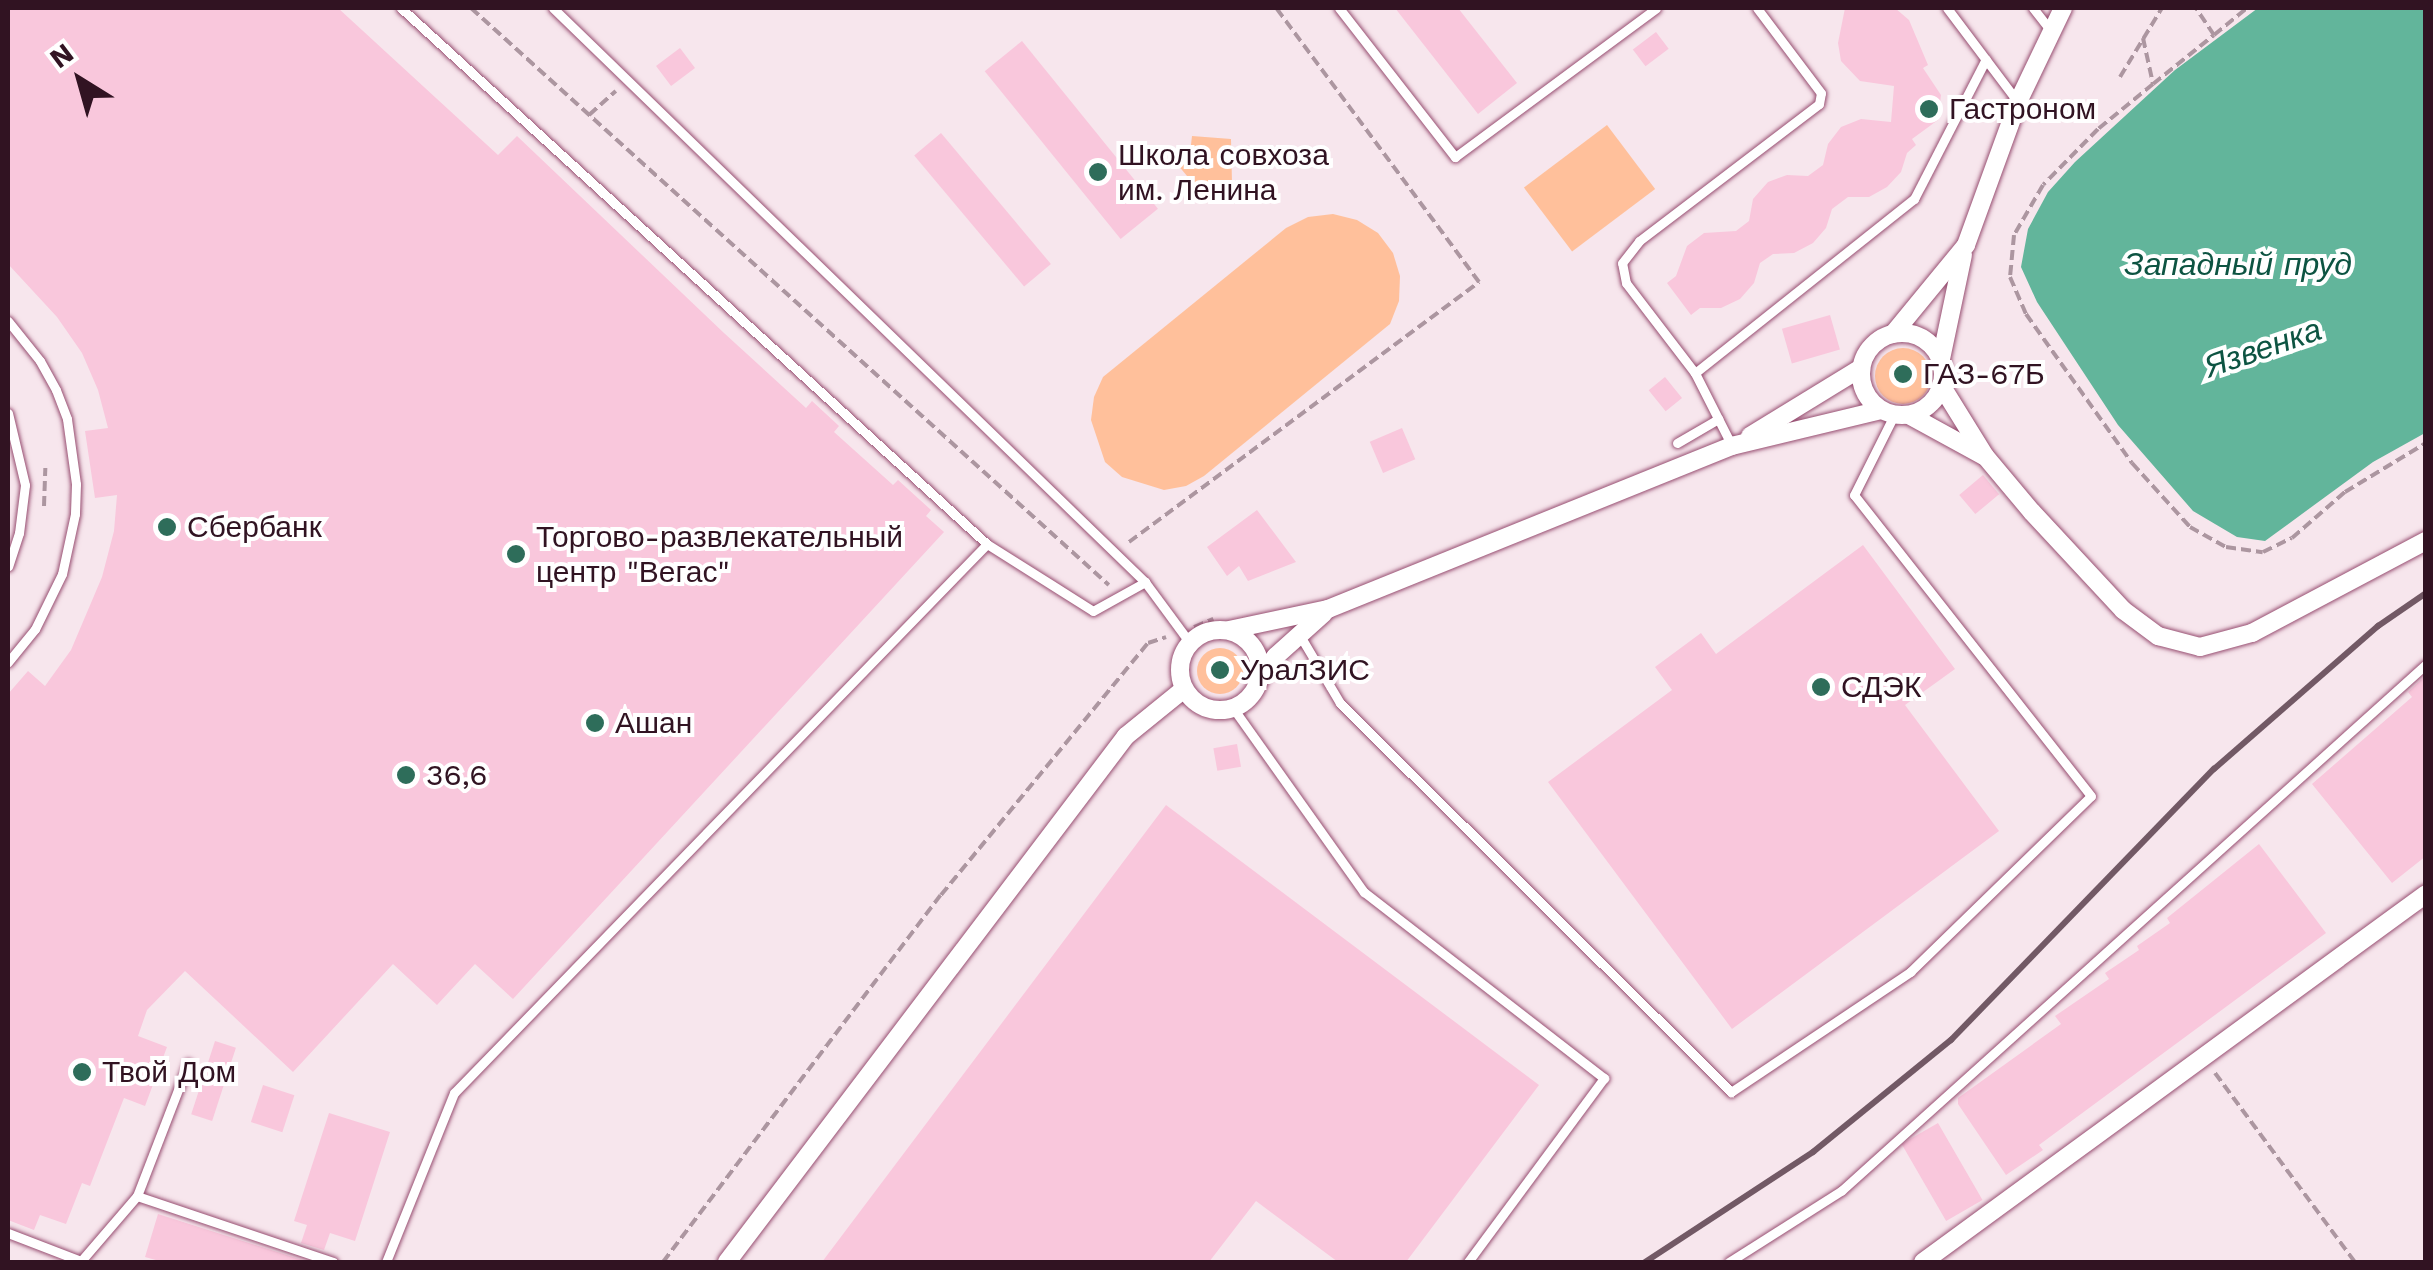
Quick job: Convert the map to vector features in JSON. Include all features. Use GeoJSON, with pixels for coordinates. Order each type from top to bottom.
{"type":"FeatureCollection","features":[{"type":"Feature","properties":{"kind":"street"},"geometry":{"type":"LineString","coordinates":[[1732,446],[1931,405],[1941,385],[1942,360],[1966,244],[2018,102],[2063,8]]}},
{"type":"Feature","properties":{"kind":"street"},"geometry":{"type":"LineString","coordinates":[[1328,609],[1298,634],[1252,693],[1234,708],[1200,705],[1184,689],[1180,665],[1188,637],[1328,609],[1732,446],[1862,368],[1875,343],[1894,334],[1966,244]]}},
{"type":"Feature","properties":{"kind":"street"},"geometry":{"type":"LineString","coordinates":[[1894,334],[1919,336],[1942,360]]}},
{"type":"Feature","properties":{"kind":"street"},"geometry":{"type":"LineString","coordinates":[[1862,368],[1865,393],[1895,413],[1984,456]]}},
{"type":"Feature","properties":{"kind":"street"},"geometry":{"type":"LineString","coordinates":[[1941,385],[1984,456],[2123,610],[2158,636],[2200,647],[2252,633],[2426,541]]}},
{"type":"Feature","properties":{"kind":"street"},"geometry":{"type":"LineString","coordinates":[[1229,630],[1247,641],[1256,653],[1258,682]]}},
{"type":"Feature","properties":{"kind":"street"},"geometry":{"type":"LineString","coordinates":[[726,1262],[1126,736],[1184,689]]}},
{"type":"Feature","properties":{"kind":"street"},"geometry":{"type":"LineString","coordinates":[[1923,1262],[2426,894]]}},
{"type":"Feature","properties":{"kind":"lane"},"geometry":{"type":"LineString","coordinates":[[401,8],[987,544],[1093,611],[1145,582]]}},
{"type":"Feature","properties":{"kind":"lane"},"geometry":{"type":"LineString","coordinates":[[553,8],[1145,582],[1188,637]]}},
{"type":"Feature","properties":{"kind":"lane"},"geometry":{"type":"LineString","coordinates":[[1339,8],[1455,157],[1656,8]]}},
{"type":"Feature","properties":{"kind":"lane"},"geometry":{"type":"LineString","coordinates":[[1732,446],[1694,373],[1626,284],[1622,263],[1639,241],[1820,104],[1822,94],[1757,8]]}},
{"type":"Feature","properties":{"kind":"lane"},"geometry":{"type":"LineString","coordinates":[[1947,8],[2018,102]]}},
{"type":"Feature","properties":{"kind":"lane"},"geometry":{"type":"LineString","coordinates":[[2033,8],[2051,31]]}},
{"type":"Feature","properties":{"kind":"lane"},"geometry":{"type":"LineString","coordinates":[[1694,373],[1914,199],[1986,59]]}},
{"type":"Feature","properties":{"kind":"lane"},"geometry":{"type":"LineString","coordinates":[[8,321],[40,361],[56,390],[66,419],[76,484],[75,514],[62,574],[35,629],[8,662]]}},
{"type":"Feature","properties":{"kind":"lane"},"geometry":{"type":"LineString","coordinates":[[8,413],[25,485],[19,533],[8,566]]}},
{"type":"Feature","properties":{"kind":"lane"},"geometry":{"type":"LineString","coordinates":[[1298,634],[1340,703],[1731,1092],[1910,972],[2091,796],[1854,495],[1895,413]]}},
{"type":"Feature","properties":{"kind":"lane"},"geometry":{"type":"LineString","coordinates":[[1677,443],[1718,419]]}},
{"type":"Feature","properties":{"kind":"lane"},"geometry":{"type":"LineString","coordinates":[[386,1262],[454,1093],[987,544]]}},
{"type":"Feature","properties":{"kind":"lane"},"geometry":{"type":"LineString","coordinates":[[1729,1262],[1842,1191],[2426,664]]}},
{"type":"Feature","properties":{"kind":"lane"},"geometry":{"type":"LineString","coordinates":[[1234,708],[1364,892],[1604,1078],[1468,1262]]}},
{"type":"Feature","properties":{"kind":"lane"},"geometry":{"type":"LineString","coordinates":[[8,1233],[80,1261],[137,1196],[188,1064]]}},
{"type":"Feature","properties":{"kind":"lane"},"geometry":{"type":"LineString","coordinates":[[137,1196],[333,1262]]}},
{"type":"Feature","properties":{"kind":"path"},"geometry":{"type":"LineString","coordinates":[[471,8],[1120,594]]}},
{"type":"Feature","properties":{"kind":"path"},"geometry":{"type":"LineString","coordinates":[[1113,554],[1479,282],[1276,8]]}},
{"type":"Feature","properties":{"kind":"path"},"geometry":{"type":"LineString","coordinates":[[2120,77],[2162,8]]}},
{"type":"Feature","properties":{"kind":"path"},"geometry":{"type":"LineString","coordinates":[[2196,8],[2214,35]]}},
{"type":"Feature","properties":{"kind":"path"},"geometry":{"type":"LineString","coordinates":[[2247,8],[2098,129],[2043,185],[2014,235],[2010,277],[2026,314],[2132,464],[2190,527],[2226,546],[2263,552],[2292,538],[2345,492],[2426,443]]}},
{"type":"Feature","properties":{"kind":"path"},"geometry":{"type":"LineString","coordinates":[[2144,38],[2152,84]]}},
{"type":"Feature","properties":{"kind":"path"},"geometry":{"type":"LineString","coordinates":[[589,115],[628,80]]}},
{"type":"Feature","properties":{"kind":"path"},"geometry":{"type":"LineString","coordinates":[[44,506],[45,468]]}},
{"type":"Feature","properties":{"kind":"path"},"geometry":{"type":"LineString","coordinates":[[663,1262],[941,896],[1148,644],[1188,637]]}},
{"type":"Feature","properties":{"kind":"path"},"geometry":{"type":"LineString","coordinates":[[2202,1055],[2355,1262]]}},
{"type":"Feature","properties":{"kind":"shaded area"},"geometry":{"type":"Polygon","coordinates":[[[1607,125],[1655,189],[1572,251],[1524,188],[1607,125]]]}},
{"type":"Feature","properties":{"kind":"shaded area"},"geometry":{"type":"Polygon","coordinates":[[[1192,136],[1231,139],[1232,183],[1208,201],[1177,164],[1190,153],[1192,136]]]}},
{"type":"Feature","properties":{"kind":"shaded area"},"geometry":{"type":"Polygon","coordinates":[[[1333,214],[1357,220],[1378,233],[1393,253],[1400,276],[1399,301],[1390,324],[1204,476],[1186,486],[1164,490],[1122,477],[1105,462],[1091,420],[1094,397],[1103,377],[1286,228],[1308,217],[1333,214]]]}},
{"type":"Feature","properties":{"kind":"shaded area"},"geometry":{"type":"Polygon","coordinates":[[[1903,348],[1923,356],[1931,376],[1923,396],[1903,404],[1883,396],[1875,376],[1883,356],[1903,348]]]}},
{"type":"Feature","properties":{"kind":"shaded area"},"geometry":{"type":"Polygon","coordinates":[[[1220,648],[1236,655],[1243,671],[1236,687],[1220,694],[1204,687],[1197,671],[1204,655],[1220,648]]]}},
{"type":"Feature","properties":{"kind":"water","name":"Западный пруд"},"geometry":{"type":"Polygon","coordinates":[[[2258,8],[2426,8],[2425,433],[2373,462],[2265,541],[2237,537],[2193,511],[2118,425],[2037,302],[2021,267],[2028,229],[2048,192],[2075,162],[2175,70],[2258,8]]]}},
{"type":"Feature","properties":{"kind":"building","name":"Торгово-развлекательный центр \"Вегас\""},"geometry":{"type":"Polygon","coordinates":[[[8,8],[338,8],[498,155],[517,136],[806,408],[812,401],[839,426],[834,432],[893,485],[898,480],[931,510],[926,516],[944,532],[513,999],[475,964],[437,1005],[393,964],[293,1072],[185,971],[147,1010],[138,1036],[167,1047],[145,1106],[124,1098],[90,1186],[82,1183],[66,1224],[40,1215],[34,1230],[8,1220],[8,694],[28,671],[45,686],[71,650],[102,577],[114,531],[117,495],[95,498],[85,431],[108,428],[82,353],[57,317],[8,264],[8,8]]]}},
{"type":"Feature","properties":{"kind":"building"},"geometry":{"type":"Polygon","coordinates":[[[1395,8],[1458,8],[1517,83],[1478,114],[1395,8]]]}},
{"type":"Feature","properties":{"kind":"building"},"geometry":{"type":"Polygon","coordinates":[[[1845,8],[1895,8],[1909,20],[1928,65],[1923,68],[1941,95],[1938,120],[1912,139],[1916,145],[1887,187],[1869,197],[1848,197],[1832,209],[1826,228],[1813,243],[1794,253],[1773,254],[1760,263],[1754,283],[1740,299],[1721,308],[1700,308],[1691,315],[1667,283],[1676,276],[1687,246],[1704,233],[1736,231],[1749,221],[1753,199],[1768,182],[1787,175],[1808,176],[1823,165],[1828,144],[1841,127],[1861,119],[1891,122],[1894,86],[1860,81],[1841,61],[1838,43],[1845,8]]]}},
{"type":"Feature","properties":{"kind":"building"},"geometry":{"type":"Polygon","coordinates":[[[1656,32],[1669,49],[1645,66],[1633,49],[1656,32]]]}},
{"type":"Feature","properties":{"kind":"building"},"geometry":{"type":"Polygon","coordinates":[[[1022,41],[1158,209],[1121,239],[985,71],[1022,41]]]}},
{"type":"Feature","properties":{"kind":"building"},"geometry":{"type":"Polygon","coordinates":[[[680,48],[695,68],[671,86],[656,66],[680,48]]]}},
{"type":"Feature","properties":{"kind":"building"},"geometry":{"type":"Polygon","coordinates":[[[941,133],[1051,264],[1024,286],[914,155],[941,133]]]}},
{"type":"Feature","properties":{"kind":"building"},"geometry":{"type":"Polygon","coordinates":[[[1830,315],[1840,350],[1792,363],[1782,329],[1830,315]]]}},
{"type":"Feature","properties":{"kind":"building"},"geometry":{"type":"Polygon","coordinates":[[[1665,377],[1682,398],[1666,411],[1649,390],[1665,377]]]}},
{"type":"Feature","properties":{"kind":"building"},"geometry":{"type":"Polygon","coordinates":[[[1402,428],[1415,459],[1383,473],[1370,442],[1402,428]]]}},
{"type":"Feature","properties":{"kind":"building"},"geometry":{"type":"Polygon","coordinates":[[[1983,475],[1999,494],[1975,514],[1959,495],[1983,475]]]}},
{"type":"Feature","properties":{"kind":"building"},"geometry":{"type":"Polygon","coordinates":[[[1257,510],[1296,562],[1248,581],[1239,566],[1227,576],[1207,547],[1257,510]]]}},
{"type":"Feature","properties":{"kind":"building"},"geometry":{"type":"Polygon","coordinates":[[[1863,545],[1955,669],[1905,705],[1999,831],[1732,1029],[1548,782],[1672,690],[1655,667],[1701,633],[1716,654],[1863,545]]]}},
{"type":"Feature","properties":{"kind":"building"},"geometry":{"type":"Polygon","coordinates":[[[2426,675],[2426,856],[2392,883],[2312,784],[2412,697],[2408,692],[2426,675]]]}},
{"type":"Feature","properties":{"kind":"building"},"geometry":{"type":"Polygon","coordinates":[[[1237,744],[1241,767],[1217,771],[1213,748],[1237,744]]]}},
{"type":"Feature","properties":{"kind":"building"},"geometry":{"type":"Polygon","coordinates":[[[1166,805],[1539,1085],[1406,1262],[1338,1262],[1256,1201],[1209,1262],[822,1262],[1166,805]]]}},
{"type":"Feature","properties":{"kind":"building"},"geometry":{"type":"Polygon","coordinates":[[[2259,844],[2326,933],[2039,1145],[2043,1150],[2006,1175],[1958,1104],[1958,1098],[2061,1024],[2055,1016],[2109,979],[2105,973],[2139,950],[2137,946],[2170,923],[2167,918],[2259,844]]]}},
{"type":"Feature","properties":{"kind":"building"},"geometry":{"type":"Polygon","coordinates":[[[215,1041],[236,1048],[212,1121],[191,1114],[215,1041]]]}},
{"type":"Feature","properties":{"kind":"building"},"geometry":{"type":"Polygon","coordinates":[[[263,1085],[294,1095],[282,1132],[251,1122],[263,1085]]]}},
{"type":"Feature","properties":{"kind":"building"},"geometry":{"type":"Polygon","coordinates":[[[329,1113],[390,1132],[355,1241],[330,1233],[324,1250],[301,1243],[307,1225],[294,1221],[329,1113]]]}},
{"type":"Feature","properties":{"kind":"building"},"geometry":{"type":"Polygon","coordinates":[[[1938,1123],[1982,1200],[1946,1221],[1902,1144],[1938,1123]]]}},
{"type":"Feature","properties":{"kind":"building"},"geometry":{"type":"Polygon","coordinates":[[[158,1214],[309,1262],[163,1262],[145,1257],[158,1214]]]}},
{"type":"Feature","properties":{"kind":"railway"},"geometry":{"type":"LineString","coordinates":[[1645,1262],[1813,1152],[1951,1040],[2214,769],[2378,626],[2426,593]]}},
{"type":"Feature","properties":{"kind":"place","name":"Гастроном"},"geometry":{"type":"Point","coordinates":[1929,109]}},
{"type":"Feature","properties":{"kind":"place","name":"Школа совхоза им. Ленина"},"geometry":{"type":"Point","coordinates":[1098,172]}},
{"type":"Feature","properties":{"kind":"place","name":"ГАЗ-67Б"},"geometry":{"type":"Point","coordinates":[1903,374]}},
{"type":"Feature","properties":{"kind":"place","name":"Сбербанк"},"geometry":{"type":"Point","coordinates":[167,527]}},
{"type":"Feature","properties":{"kind":"place","name":"Торгово-развлекательный центр \"Вегас\""},"geometry":{"type":"Point","coordinates":[516,554]}},
{"type":"Feature","properties":{"kind":"place","name":"УралЗИС"},"geometry":{"type":"Point","coordinates":[1220,670]}},
{"type":"Feature","properties":{"kind":"place","name":"СДЭК"},"geometry":{"type":"Point","coordinates":[1821,687]}},
{"type":"Feature","properties":{"kind":"place","name":"Ашан"},"geometry":{"type":"Point","coordinates":[595,723]}},
{"type":"Feature","properties":{"kind":"place","name":"36,6"},"geometry":{"type":"Point","coordinates":[406,775]}},
{"type":"Feature","properties":{"kind":"place","name":"Твой Дом"},"geometry":{"type":"Point","coordinates":[82,1072]}},
{"type":"Feature","properties":{"kind":"water label","name":"Язвенка"},"geometry":{"type":"Point","coordinates":[2263,348]}}]}
